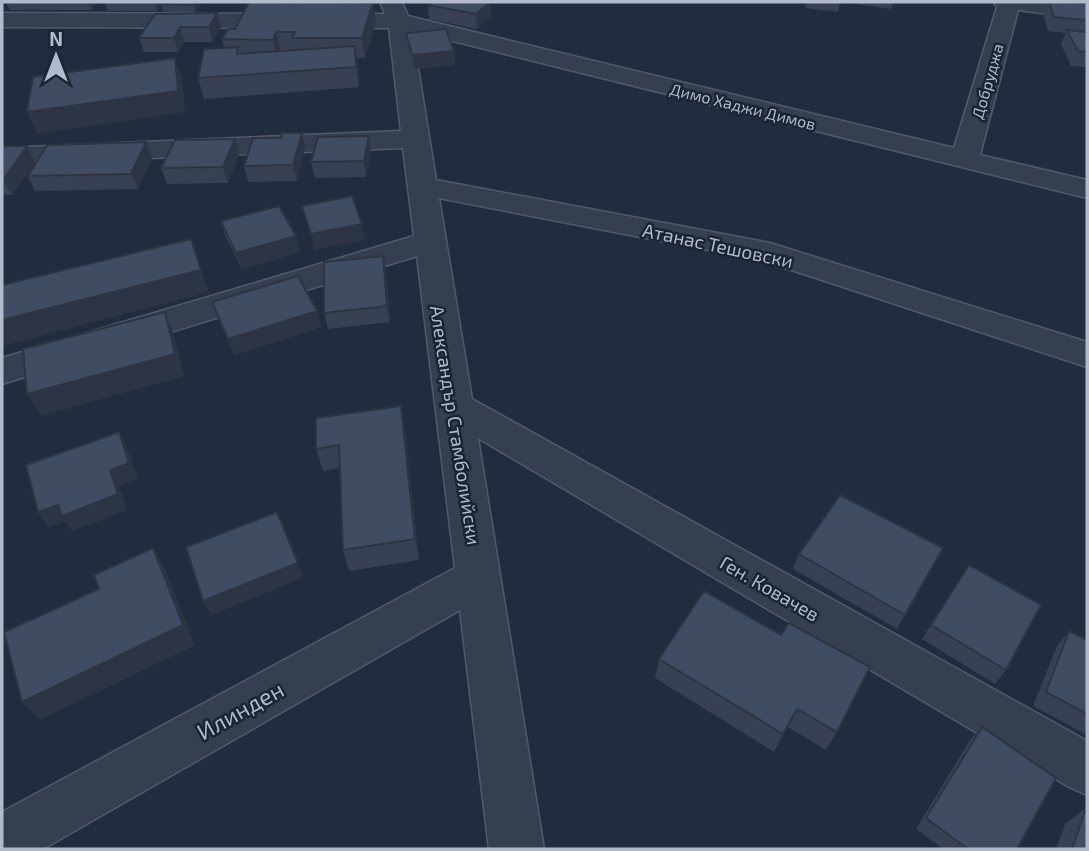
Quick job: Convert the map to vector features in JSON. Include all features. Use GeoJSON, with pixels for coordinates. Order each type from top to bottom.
{"type":"FeatureCollection","features":[{"type":"Feature","properties":{"kind":"street"},"geometry":{"type":"LineString","coordinates":[[1004,2],[1087,12]]}},
{"type":"Feature","properties":{"kind":"street","name":"Добруджа"},"geometry":{"type":"LineString","coordinates":[[965,160],[1009,2]]}},
{"type":"Feature","properties":{"kind":"street","name":"Димо Хаджи Димов"},"geometry":{"type":"LineString","coordinates":[[2,20],[395,11],[965,160],[1087,189]]}},
{"type":"Feature","properties":{"kind":"street","name":"Александър Стамболийски"},"geometry":{"type":"LineString","coordinates":[[395,11],[517,849]]}},
{"type":"Feature","properties":{"kind":"street"},"geometry":{"type":"LineString","coordinates":[[2,156],[415,139]]}},
{"type":"Feature","properties":{"kind":"street","name":"Атанас Тешовски"},"geometry":{"type":"LineString","coordinates":[[422,186],[771,253],[1087,355]]}},
{"type":"Feature","properties":{"kind":"street"},"geometry":{"type":"LineString","coordinates":[[2,371],[429,242]]}},
{"type":"Feature","properties":{"kind":"street","name":"Ген. Ковачев"},"geometry":{"type":"LineString","coordinates":[[453,407],[1087,769]]}},
{"type":"Feature","properties":{"kind":"street","name":"Илинден"},"geometry":{"type":"LineString","coordinates":[[2,842],[479,577]]}},
{"type":"Feature","properties":{"kind":"building"},"geometry":{"type":"Polygon","coordinates":[[[196,2],[193,5],[160,4],[196,2]]]}},
{"type":"Feature","properties":{"kind":"building"},"geometry":{"type":"Polygon","coordinates":[[[249,2],[373,3],[362,38],[292,38],[295,32],[276,32],[273,40],[222,39],[228,29],[235,29],[249,2]]]}},
{"type":"Feature","properties":{"kind":"building"},"geometry":{"type":"Polygon","coordinates":[[[432,2],[490,2],[476,14],[428,5],[432,2]]]}},
{"type":"Feature","properties":{"kind":"building"},"geometry":{"type":"Polygon","coordinates":[[[1049,2],[1087,3],[1087,20],[1054,17],[1049,2]]]}},
{"type":"Feature","properties":{"kind":"building"},"geometry":{"type":"Polygon","coordinates":[[[217,13],[209,27],[180,27],[174,38],[139,38],[155,14],[217,13]]]}},
{"type":"Feature","properties":{"kind":"building"},"geometry":{"type":"Polygon","coordinates":[[[446,29],[454,51],[412,55],[406,33],[446,29]]]}},
{"type":"Feature","properties":{"kind":"building"},"geometry":{"type":"Polygon","coordinates":[[[1067,30],[1087,32],[1087,52],[1078,51],[1067,30]]]}},
{"type":"Feature","properties":{"kind":"building"},"geometry":{"type":"Polygon","coordinates":[[[355,46],[356,67],[198,78],[204,49],[238,47],[237,54],[355,46]]]}},
{"type":"Feature","properties":{"kind":"building"},"geometry":{"type":"Polygon","coordinates":[[[175,58],[178,91],[27,112],[33,77],[175,58]]]}},
{"type":"Feature","properties":{"kind":"building"},"geometry":{"type":"Polygon","coordinates":[[[282,133],[302,133],[293,165],[244,166],[253,138],[281,138],[282,133]]]}},
{"type":"Feature","properties":{"kind":"building"},"geometry":{"type":"Polygon","coordinates":[[[369,136],[364,161],[311,162],[318,137],[369,136]]]}},
{"type":"Feature","properties":{"kind":"building"},"geometry":{"type":"Polygon","coordinates":[[[235,139],[223,167],[161,168],[175,140],[235,139]]]}},
{"type":"Feature","properties":{"kind":"building"},"geometry":{"type":"Polygon","coordinates":[[[146,142],[131,174],[28,176],[47,145],[146,142]]]}},
{"type":"Feature","properties":{"kind":"building"},"geometry":{"type":"Polygon","coordinates":[[[2,146],[27,146],[3,180],[2,180],[2,146]]]}},
{"type":"Feature","properties":{"kind":"building"},"geometry":{"type":"Polygon","coordinates":[[[352,196],[362,224],[311,234],[302,206],[352,196]]]}},
{"type":"Feature","properties":{"kind":"building"},"geometry":{"type":"Polygon","coordinates":[[[279,206],[296,236],[236,253],[221,221],[279,206]]]}},
{"type":"Feature","properties":{"kind":"building"},"geometry":{"type":"Polygon","coordinates":[[[191,239],[201,270],[2,320],[2,285],[191,239]]]}},
{"type":"Feature","properties":{"kind":"building"},"geometry":{"type":"Polygon","coordinates":[[[383,256],[387,306],[324,313],[324,262],[383,256]]]}},
{"type":"Feature","properties":{"kind":"building"},"geometry":{"type":"Polygon","coordinates":[[[298,276],[317,311],[228,339],[212,302],[298,276]]]}},
{"type":"Feature","properties":{"kind":"building"},"geometry":{"type":"Polygon","coordinates":[[[165,312],[175,354],[27,394],[23,349],[165,312]]]}},
{"type":"Feature","properties":{"kind":"building"},"geometry":{"type":"Polygon","coordinates":[[[401,406],[415,539],[343,550],[339,445],[316,449],[316,418],[401,406]]]}},
{"type":"Feature","properties":{"kind":"building"},"geometry":{"type":"Polygon","coordinates":[[[119,432],[129,463],[110,470],[118,494],[62,516],[58,505],[38,512],[26,465],[119,432]]]}},
{"type":"Feature","properties":{"kind":"building"},"geometry":{"type":"Polygon","coordinates":[[[840,495],[943,548],[905,615],[799,554],[840,495]]]}},
{"type":"Feature","properties":{"kind":"building"},"geometry":{"type":"Polygon","coordinates":[[[277,512],[298,563],[203,601],[186,547],[277,512]]]}},
{"type":"Feature","properties":{"kind":"building"},"geometry":{"type":"Polygon","coordinates":[[[153,548],[183,625],[22,702],[4,632],[99,589],[94,575],[153,548]]]}},
{"type":"Feature","properties":{"kind":"building"},"geometry":{"type":"Polygon","coordinates":[[[969,565],[1041,605],[1006,670],[931,625],[969,565]]]}},
{"type":"Feature","properties":{"kind":"building"},"geometry":{"type":"Polygon","coordinates":[[[704,591],[781,635],[789,623],[870,667],[837,732],[797,709],[783,734],[659,659],[704,591]]]}},
{"type":"Feature","properties":{"kind":"building"},"geometry":{"type":"Polygon","coordinates":[[[1069,631],[1087,640],[1087,714],[1046,692],[1069,631]]]}},
{"type":"Feature","properties":{"kind":"building"},"geometry":{"type":"Polygon","coordinates":[[[982,727],[1056,778],[1017,849],[968,849],[926,818],[982,727]]]}},
{"type":"Feature","properties":{"kind":"building"},"geometry":{"type":"Polygon","coordinates":[[[1086,808],[1087,849],[1072,849],[1086,808]]]}}]}
